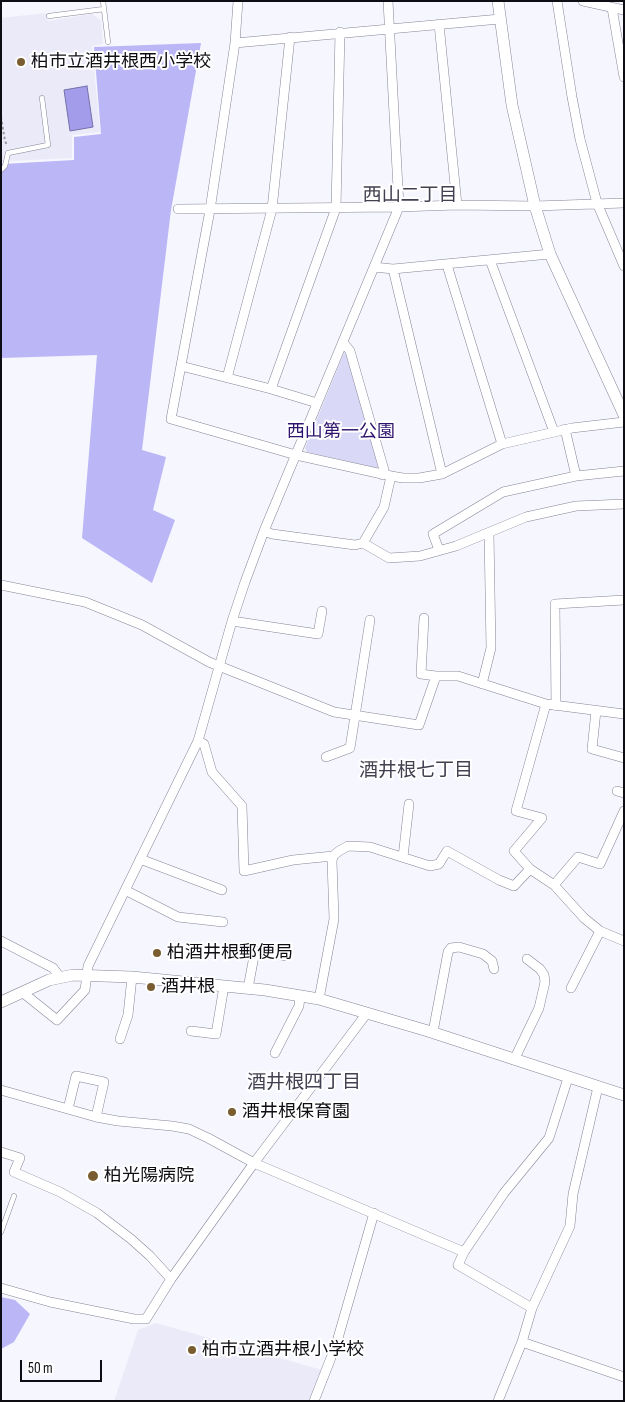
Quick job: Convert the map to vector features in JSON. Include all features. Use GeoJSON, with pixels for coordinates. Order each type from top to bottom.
{"type":"FeatureCollection","features":[{"type":"Feature","properties":{"kind":"street"},"geometry":{"type":"LineString","coordinates":[[238,1],[235,43],[210,210],[171,420],[296,456],[387,476],[419,478],[442,474],[502,444],[565,429],[624,422]]}},
{"type":"Feature","properties":{"kind":"street"},"geometry":{"type":"LineString","coordinates":[[22,992],[57,1020],[85,990],[88,966],[198,741],[232,621],[264,531],[399,207],[388,1]]}},
{"type":"Feature","properties":{"kind":"street"},"geometry":{"type":"LineString","coordinates":[[498,1],[512,105],[535,206],[550,254],[624,415]]}},
{"type":"Feature","properties":{"kind":"street"},"geometry":{"type":"LineString","coordinates":[[557,1],[580,139],[597,203],[621,253],[624,266]]}},
{"type":"Feature","properties":{"kind":"street"},"geometry":{"type":"LineString","coordinates":[[583,1],[624,10]]}},
{"type":"Feature","properties":{"kind":"street"},"geometry":{"type":"LineString","coordinates":[[612,8],[624,77]]}},
{"type":"Feature","properties":{"kind":"street"},"geometry":{"type":"LineString","coordinates":[[235,43],[500,19]]}},
{"type":"Feature","properties":{"kind":"street"},"geometry":{"type":"LineString","coordinates":[[439,24],[457,205]]}},
{"type":"Feature","properties":{"kind":"street"},"geometry":{"type":"LineString","coordinates":[[271,389],[336,208],[340,32]]}},
{"type":"Feature","properties":{"kind":"street"},"geometry":{"type":"LineString","coordinates":[[227,378],[272,209],[290,37]]}},
{"type":"Feature","properties":{"kind":"street"},"geometry":{"type":"LineString","coordinates":[[178,209],[457,205],[535,206],[624,203]]}},
{"type":"Feature","properties":{"kind":"street"},"geometry":{"type":"LineString","coordinates":[[374,267],[393,269],[550,254]]}},
{"type":"Feature","properties":{"kind":"street"},"geometry":{"type":"LineString","coordinates":[[490,260],[554,432]]}},
{"type":"Feature","properties":{"kind":"street"},"geometry":{"type":"LineString","coordinates":[[447,265],[502,444]]}},
{"type":"Feature","properties":{"kind":"street"},"geometry":{"type":"LineString","coordinates":[[393,269],[442,474]]}},
{"type":"Feature","properties":{"kind":"street"},"geometry":{"type":"LineString","coordinates":[[343,342],[350,351],[387,476],[384,507],[363,543]]}},
{"type":"Feature","properties":{"kind":"street"},"geometry":{"type":"LineString","coordinates":[[181,366],[317,403]]}},
{"type":"Feature","properties":{"kind":"street"},"geometry":{"type":"LineString","coordinates":[[565,429],[576,476]]}},
{"type":"Feature","properties":{"kind":"street"},"geometry":{"type":"LineString","coordinates":[[439,550],[432,534],[502,492],[576,476],[624,471]]}},
{"type":"Feature","properties":{"kind":"street"},"geometry":{"type":"LineString","coordinates":[[264,531],[272,534],[355,545],[363,543],[389,558],[420,556],[456,546],[526,517],[576,506],[624,504]]}},
{"type":"Feature","properties":{"kind":"street"},"geometry":{"type":"LineString","coordinates":[[482,684],[491,648],[489,533]]}},
{"type":"Feature","properties":{"kind":"street"},"geometry":{"type":"LineString","coordinates":[[1,585],[85,602],[142,625],[219,666],[334,712],[419,725],[436,676]]}},
{"type":"Feature","properties":{"kind":"street"},"geometry":{"type":"LineString","coordinates":[[556,706],[555,604],[624,600]]}},
{"type":"Feature","properties":{"kind":"street"},"geometry":{"type":"LineString","coordinates":[[232,621],[318,634],[322,611]]}},
{"type":"Feature","properties":{"kind":"street"},"geometry":{"type":"LineString","coordinates":[[424,618],[421,674],[458,676],[556,706],[624,714]]}},
{"type":"Feature","properties":{"kind":"street"},"geometry":{"type":"LineString","coordinates":[[326,756],[350,748],[370,620]]}},
{"type":"Feature","properties":{"kind":"street"},"geometry":{"type":"LineString","coordinates":[[546,704],[516,811],[542,818],[514,851],[530,869],[554,885],[584,918],[600,931],[624,941]]}},
{"type":"Feature","properties":{"kind":"street"},"geometry":{"type":"LineString","coordinates":[[596,712],[592,749],[624,758]]}},
{"type":"Feature","properties":{"kind":"street"},"geometry":{"type":"LineString","coordinates":[[198,741],[204,744],[212,772],[242,806],[244,870],[293,860],[333,856],[348,846],[359,845],[430,866],[439,864],[447,851],[499,880],[514,886],[530,869]]}},
{"type":"Feature","properties":{"kind":"street"},"geometry":{"type":"LineString","coordinates":[[403,857],[408,804]]}},
{"type":"Feature","properties":{"kind":"street"},"geometry":{"type":"LineString","coordinates":[[554,885],[578,857],[600,864],[624,811]]}},
{"type":"Feature","properties":{"kind":"street"},"geometry":{"type":"LineString","coordinates":[[319,999],[334,919],[333,856]]}},
{"type":"Feature","properties":{"kind":"street"},"geometry":{"type":"LineString","coordinates":[[140,859],[222,890]]}},
{"type":"Feature","properties":{"kind":"street"},"geometry":{"type":"LineString","coordinates":[[125,890],[178,917],[224,922]]}},
{"type":"Feature","properties":{"kind":"street"},"geometry":{"type":"LineString","coordinates":[[571,988],[600,931]]}},
{"type":"Feature","properties":{"kind":"street"},"geometry":{"type":"LineString","coordinates":[[1,941],[53,968],[60,977]]}},
{"type":"Feature","properties":{"kind":"street"},"geometry":{"type":"LineString","coordinates":[[433,1032],[448,952],[451,948],[459,947],[483,954],[492,961],[494,969]]}},
{"type":"Feature","properties":{"kind":"street"},"geometry":{"type":"LineString","coordinates":[[248,988],[255,951],[287,956]]}},
{"type":"Feature","properties":{"kind":"street"},"geometry":{"type":"LineString","coordinates":[[514,1060],[539,1008],[545,982],[544,975],[540,969],[527,959]]}},
{"type":"Feature","properties":{"kind":"street"},"geometry":{"type":"LineString","coordinates":[[1,1002],[60,977],[87,974],[248,988],[319,999],[433,1032],[624,1095]]}},
{"type":"Feature","properties":{"kind":"street"},"geometry":{"type":"LineString","coordinates":[[120,1039],[128,1015],[132,977]]}},
{"type":"Feature","properties":{"kind":"street"},"geometry":{"type":"LineString","coordinates":[[191,1031],[216,1034],[224,986]]}},
{"type":"Feature","properties":{"kind":"street"},"geometry":{"type":"LineString","coordinates":[[275,1053],[299,1006],[300,996]]}},
{"type":"Feature","properties":{"kind":"street"},"geometry":{"type":"LineString","coordinates":[[1,1288],[50,1302],[134,1319],[146,1319],[171,1279],[254,1164],[367,1014]]}},
{"type":"Feature","properties":{"kind":"street"},"geometry":{"type":"LineString","coordinates":[[68,1109],[76,1076],[104,1082],[96,1117]]}},
{"type":"Feature","properties":{"kind":"street"},"geometry":{"type":"LineString","coordinates":[[532,1308],[458,1265],[464,1252],[504,1193],[549,1138],[568,1078]]}},
{"type":"Feature","properties":{"kind":"street"},"geometry":{"type":"LineString","coordinates":[[498,1401],[522,1342],[532,1308],[570,1226],[572,1194],[598,1088]]}},
{"type":"Feature","properties":{"kind":"street"},"geometry":{"type":"LineString","coordinates":[[1,1090],[96,1117],[189,1129],[254,1164],[464,1252]]}},
{"type":"Feature","properties":{"kind":"street"},"geometry":{"type":"LineString","coordinates":[[1,1152],[20,1158],[14,1172],[60,1192],[96,1213],[131,1239],[171,1279]]}},
{"type":"Feature","properties":{"kind":"street"},"geometry":{"type":"LineString","coordinates":[[314,1401],[336,1345],[374,1213]]}},
{"type":"Feature","properties":{"kind":"street"},"geometry":{"type":"LineString","coordinates":[[522,1342],[624,1377]]}},
{"type":"Feature","properties":{"kind":"lane"},"geometry":{"type":"LineString","coordinates":[[103,1],[108,42]]}},
{"type":"Feature","properties":{"kind":"lane"},"geometry":{"type":"LineString","coordinates":[[49,16],[104,9]]}},
{"type":"Feature","properties":{"kind":"lane"},"geometry":{"type":"LineString","coordinates":[[1,170],[5,166],[8,153],[48,145],[42,98]]}},
{"type":"Feature","properties":{"kind":"lane"},"geometry":{"type":"LineString","coordinates":[[1,1232],[14,1196]]}},
{"type":"Feature","properties":{"kind":"path"},"geometry":{"type":"LineString","coordinates":[[1,117],[8,153]]}},
{"type":"Feature","properties":{"kind":"shaded area"},"geometry":{"type":"Polygon","coordinates":[[[46,13],[48,21],[92,14],[101,20],[103,44],[92,46],[100,132],[72,135],[72,158],[8,161],[1,168],[1,18],[46,13]]]}},
{"type":"Feature","properties":{"kind":"shaded area"},"geometry":{"type":"Polygon","coordinates":[[[201,43],[171,210],[142,450],[166,457],[153,510],[175,520],[152,583],[82,538],[97,355],[1,358],[1,166],[3,164],[74,160],[74,137],[101,134],[94,47],[201,43]]]}},
{"type":"Feature","properties":{"kind":"shaded area"},"geometry":{"type":"Polygon","coordinates":[[[87,86],[93,127],[70,131],[64,90],[87,86]]]}},
{"type":"Feature","properties":{"kind":"shaded area"},"geometry":{"type":"Polygon","coordinates":[[[1,1297],[15,1300],[30,1314],[14,1342],[1,1349],[1,1297]]]}},
{"type":"Feature","properties":{"kind":"shaded area","name":"柏市立酒井根小学校"},"geometry":{"type":"Polygon","coordinates":[[[156,1323],[322,1370],[310,1401],[114,1401],[138,1330],[156,1323]]]}},
{"type":"Feature","properties":{"kind":"green space","name":"西山第一公園"},"geometry":{"type":"Polygon","coordinates":[[[344,353],[347,354],[377,468],[307,452],[305,448],[344,353]]]}},
{"type":"Feature","properties":{"kind":"place","name":"柏市立酒井根西小学校"},"geometry":{"type":"Point","coordinates":[21,62]}},
{"type":"Feature","properties":{"kind":"place","name":"柏酒井根郵便局"},"geometry":{"type":"Point","coordinates":[157,953]}},
{"type":"Feature","properties":{"kind":"place","name":"酒井根"},"geometry":{"type":"Point","coordinates":[151,987]}},
{"type":"Feature","properties":{"kind":"place","name":"酒井根保育園"},"geometry":{"type":"Point","coordinates":[232,1112]}},
{"type":"Feature","properties":{"kind":"place","name":"柏光陽病院"},"geometry":{"type":"Point","coordinates":[93,1176]}},
{"type":"Feature","properties":{"kind":"place","name":"柏市立酒井根小学校"},"geometry":{"type":"Point","coordinates":[192,1350]}},
{"type":"Feature","properties":{"kind":"district","name":"西山二丁目"},"geometry":{"type":"Point","coordinates":[410,196]}},
{"type":"Feature","properties":{"kind":"district","name":"酒井根七丁目"},"geometry":{"type":"Point","coordinates":[416,771]}},
{"type":"Feature","properties":{"kind":"district","name":"酒井根四丁目"},"geometry":{"type":"Point","coordinates":[304,1083]}}]}
